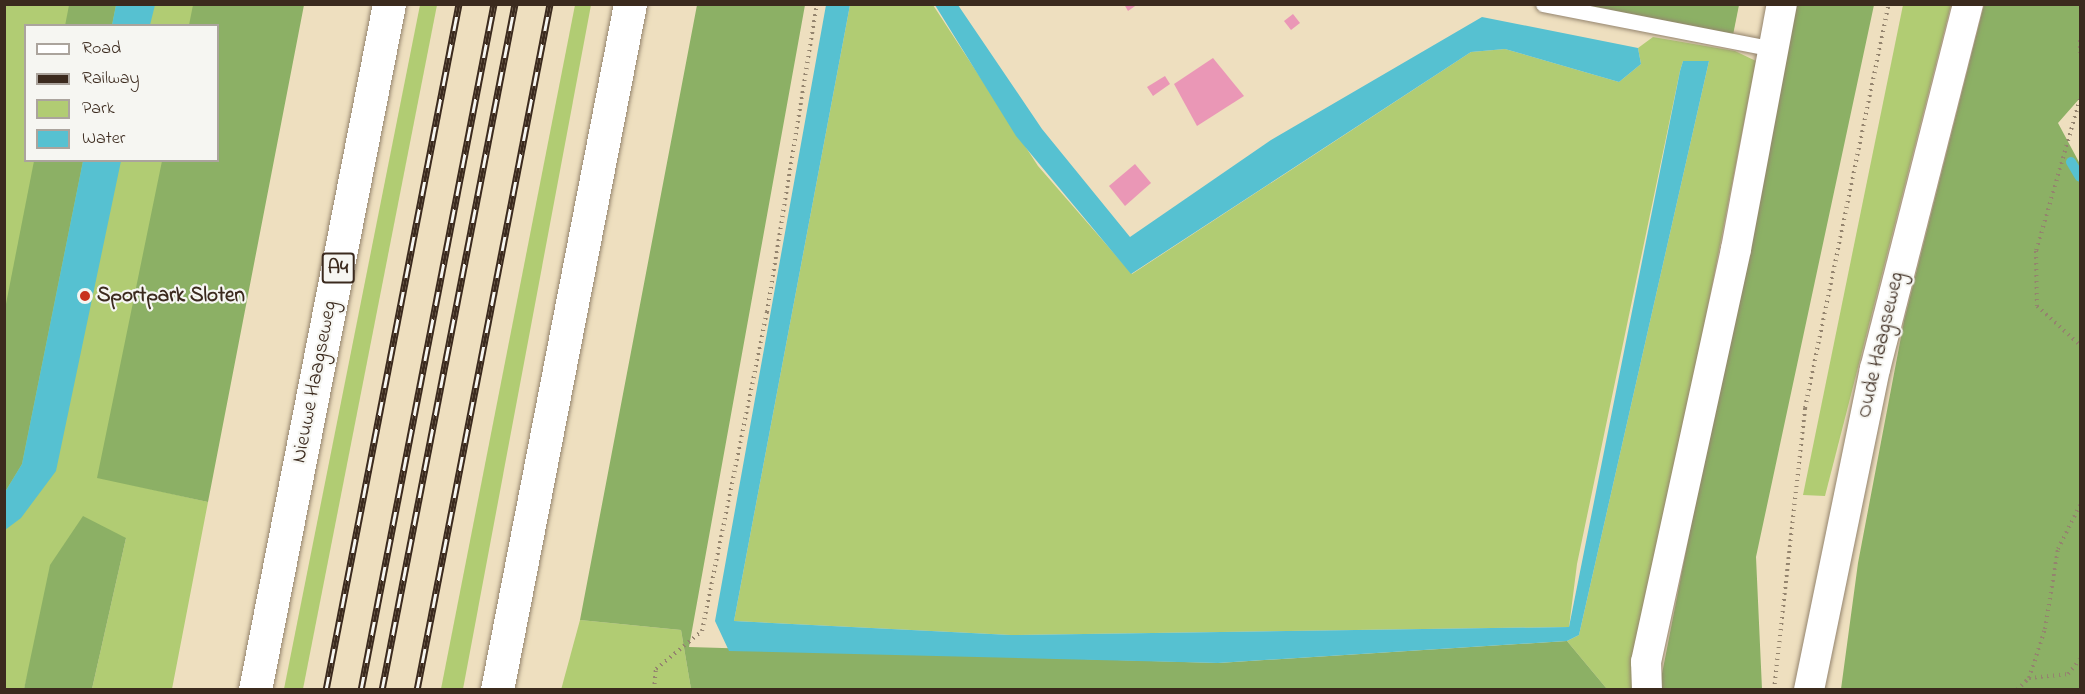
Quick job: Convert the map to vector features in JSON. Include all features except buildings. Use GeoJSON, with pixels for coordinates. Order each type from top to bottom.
{"type":"FeatureCollection","features":[{"type":"Feature","properties":{"kind":"highway","name":"Nieuwe Haagseweg"},"geometry":{"type":"LineString","coordinates":[[255,690],[389,4]]}},
{"type":"Feature","properties":{"kind":"highway"},"geometry":{"type":"LineString","coordinates":[[497,690],[630,4]]}},
{"type":"Feature","properties":{"kind":"street"},"geometry":{"type":"LineString","coordinates":[[1647,690],[1646,662],[1782,4]]}},
{"type":"Feature","properties":{"kind":"street","name":"Oude Haagseweg"},"geometry":{"type":"LineString","coordinates":[[1809,690],[1875,369],[1968,4]]}},
{"type":"Feature","properties":{"kind":"lane"},"geometry":{"type":"LineString","coordinates":[[1543,4],[1774,49]]}},
{"type":"Feature","properties":{"kind":"path"},"geometry":{"type":"LineString","coordinates":[[654,690],[656,669],[702,632],[766,312],[817,4]]}},
{"type":"Feature","properties":{"kind":"path"},"geometry":{"type":"LineString","coordinates":[[1774,690],[1805,408],[1888,4]]}},
{"type":"Feature","properties":{"kind":"path"},"geometry":{"type":"LineString","coordinates":[[2080,40],[2080,58]]}},
{"type":"Feature","properties":{"kind":"path"},"geometry":{"type":"LineString","coordinates":[[2080,99],[2059,158],[2036,250],[2036,273],[2037,306],[2080,345]]}},
{"type":"Feature","properties":{"kind":"path"},"geometry":{"type":"LineString","coordinates":[[2017,690],[2029,678],[2045,629],[2058,549],[2080,505]]}},
{"type":"Feature","properties":{"kind":"path"},"geometry":{"type":"LineString","coordinates":[[2029,678],[2068,674],[2080,659]]}},
{"type":"Feature","properties":{"kind":"green space","name":"Sportpark Sloten"},"geometry":{"type":"Polygon","coordinates":[[[4,5],[228,5],[219,24],[24,24],[24,162],[195,162],[115,481],[208,502],[172,689],[92,689],[126,538],[33,654],[24,689],[5,689],[4,5]]]}},
{"type":"Feature","properties":{"kind":"green space"},"geometry":{"type":"Polygon","coordinates":[[[69,5],[116,5],[112,24],[65,24],[69,5]]]}},
{"type":"Feature","properties":{"kind":"green space"},"geometry":{"type":"Polygon","coordinates":[[[193,5],[304,5],[208,502],[97,478],[162,162],[219,162],[219,24],[189,24],[193,5]]]}},
{"type":"Feature","properties":{"kind":"green space"},"geometry":{"type":"Polygon","coordinates":[[[420,5],[437,5],[303,689],[284,689],[420,5]]]}},
{"type":"Feature","properties":{"kind":"green space"},"geometry":{"type":"Polygon","coordinates":[[[575,5],[591,5],[463,689],[441,689],[575,5]]]}},
{"type":"Feature","properties":{"kind":"green space"},"geometry":{"type":"Polygon","coordinates":[[[697,5],[805,5],[689,647],[1218,663],[1567,641],[1607,689],[691,689],[681,630],[580,620],[697,5]]]}},
{"type":"Feature","properties":{"kind":"green space"},"geometry":{"type":"Polygon","coordinates":[[[850,5],[933,5],[1038,166],[1132,274],[1471,52],[1505,49],[1619,82],[1641,64],[1638,48],[1653,37],[1735,51],[1756,61],[1633,689],[1607,689],[1567,641],[1579,635],[1709,61],[1683,61],[1680,71],[1577,564],[1569,627],[1011,635],[734,621],[850,5]]]}},
{"type":"Feature","properties":{"kind":"green space"},"geometry":{"type":"Polygon","coordinates":[[[1548,5],[1739,5],[1731,45],[1548,5]]]}},
{"type":"Feature","properties":{"kind":"green space"},"geometry":{"type":"Polygon","coordinates":[[[1793,5],[1874,5],[1756,557],[1762,689],[1659,689],[1793,5]]]}},
{"type":"Feature","properties":{"kind":"green space"},"geometry":{"type":"Polygon","coordinates":[[[1903,5],[1951,5],[1825,496],[1803,495],[1903,5]]]}},
{"type":"Feature","properties":{"kind":"green space"},"geometry":{"type":"Polygon","coordinates":[[[1984,5],[2080,5],[2080,98],[2058,123],[2080,164],[2080,689],[1841,689],[1858,563],[1904,321],[1984,5]]]}},
{"type":"Feature","properties":{"kind":"green space"},"geometry":{"type":"Polygon","coordinates":[[[34,162],[83,162],[22,464],[5,492],[5,309],[34,162]]]}},
{"type":"Feature","properties":{"kind":"green space"},"geometry":{"type":"Polygon","coordinates":[[[83,516],[126,538],[92,689],[24,689],[50,565],[83,516]]]}},
{"type":"Feature","properties":{"kind":"green space"},"geometry":{"type":"Polygon","coordinates":[[[580,620],[681,630],[691,689],[561,690],[580,620]]]}},
{"type":"Feature","properties":{"kind":"water"},"geometry":{"type":"Polygon","coordinates":[[[116,5],[155,5],[150,24],[112,24],[116,5]]]}},
{"type":"Feature","properties":{"kind":"water"},"geometry":{"type":"Polygon","coordinates":[[[826,5],[850,5],[734,621],[1011,635],[1569,627],[1680,71],[1683,61],[1709,61],[1579,635],[1567,641],[1218,663],[729,651],[715,621],[826,5]]]}},
{"type":"Feature","properties":{"kind":"water"},"geometry":{"type":"Polygon","coordinates":[[[935,5],[958,5],[1042,129],[1130,237],[1271,140],[1482,17],[1638,48],[1641,64],[1619,82],[1505,49],[1471,52],[1131,274],[1016,136],[935,5]]]}},
{"type":"Feature","properties":{"kind":"water"},"geometry":{"type":"Polygon","coordinates":[[[83,162],[121,162],[56,471],[21,518],[5,530],[5,492],[22,464],[83,162]]]}},
{"type":"Feature","properties":{"kind":"waterway"},"geometry":{"type":"LineString","coordinates":[[2071,162],[2080,177]]}},
{"type":"Feature","properties":{"kind":"railway"},"geometry":{"type":"LineString","coordinates":[[326,690],[459,4]]}},
{"type":"Feature","properties":{"kind":"railway"},"geometry":{"type":"LineString","coordinates":[[361,690],[494,4]]}},
{"type":"Feature","properties":{"kind":"railway"},"geometry":{"type":"LineString","coordinates":[[382,690],[515,4]]}},
{"type":"Feature","properties":{"kind":"railway"},"geometry":{"type":"LineString","coordinates":[[417,690],[550,4]]}},
{"type":"Feature","properties":{"kind":"place","name":"Sportpark Sloten"},"geometry":{"type":"Point","coordinates":[85,296]}}]}
